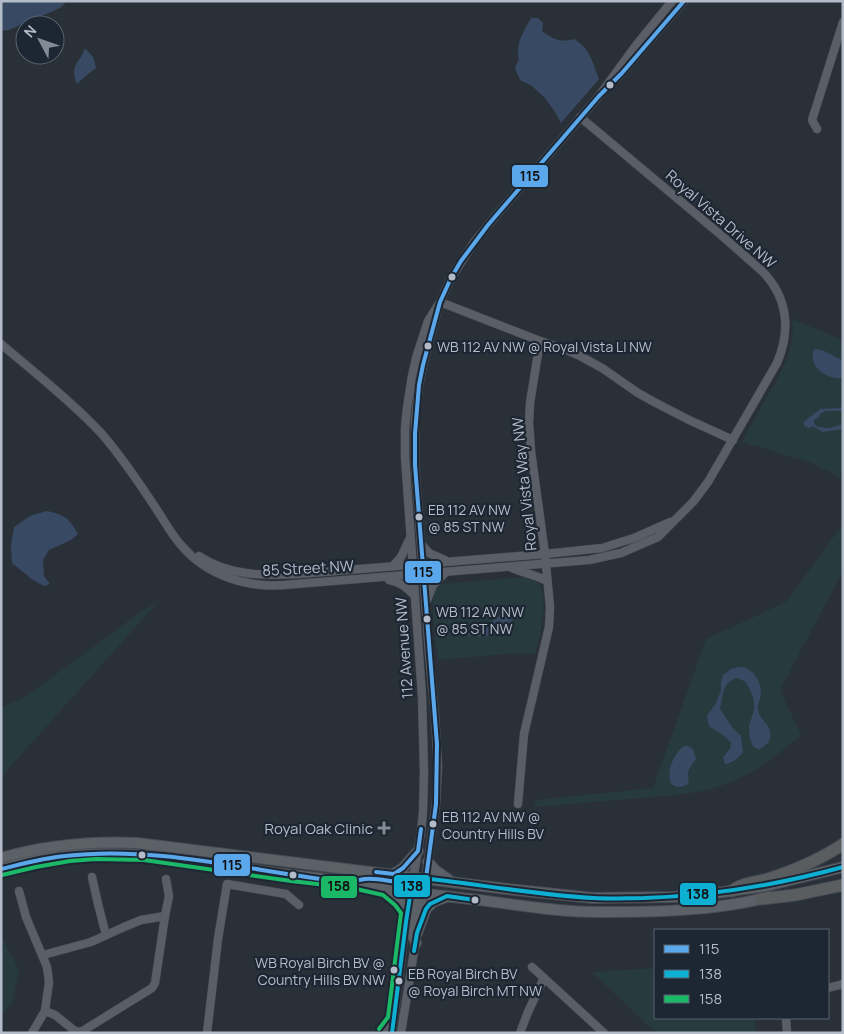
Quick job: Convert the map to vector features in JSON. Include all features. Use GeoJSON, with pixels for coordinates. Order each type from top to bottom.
{"type":"FeatureCollection","features":[{"type":"Feature","properties":{"kind":"highway"},"geometry":{"type":"LineString","coordinates":[[732,891],[737,887],[805,866],[843,844]]}},
{"type":"Feature","properties":{"kind":"highway"},"geometry":{"type":"LineString","coordinates":[[761,899],[795,895],[843,885]]}},
{"type":"Feature","properties":{"kind":"main road"},"geometry":{"type":"LineString","coordinates":[[1,858],[74,844],[129,842],[173,846],[394,874],[447,896],[542,909],[583,912],[691,909],[761,899],[843,880]]}},
{"type":"Feature","properties":{"kind":"main road"},"geometry":{"type":"LineString","coordinates":[[394,874],[403,868],[418,851]]}},
{"type":"Feature","properties":{"kind":"main road"},"geometry":{"type":"LineString","coordinates":[[1,868],[69,855],[125,853],[353,882],[386,889],[452,882],[593,898],[672,897],[732,891],[766,886],[843,867]]}},
{"type":"Feature","properties":{"kind":"main road"},"geometry":{"type":"LineString","coordinates":[[428,862],[435,870],[452,882]]}},
{"type":"Feature","properties":{"kind":"main road"},"geometry":{"type":"LineString","coordinates":[[353,882],[365,879],[417,885]]}},
{"type":"Feature","properties":{"kind":"main road"},"geometry":{"type":"LineString","coordinates":[[416,938],[412,933],[417,885]]}},
{"type":"Feature","properties":{"kind":"main road"},"geometry":{"type":"LineString","coordinates":[[386,889],[400,901],[407,911]]}},
{"type":"Feature","properties":{"kind":"main road"},"geometry":{"type":"LineString","coordinates":[[416,938],[426,909],[433,902],[447,896]]}},
{"type":"Feature","properties":{"kind":"street","name":"112 Avenue NW"},"geometry":{"type":"LineString","coordinates":[[599,96],[637,44],[672,1]]}},
{"type":"Feature","properties":{"kind":"street","name":"112 Avenue NW"},"geometry":{"type":"LineString","coordinates":[[417,885],[418,851],[423,812],[424,759],[422,696],[404,456],[407,408],[412,376],[421,341],[428,321],[440,302],[451,278],[475,241],[599,96],[622,73],[684,1]]}},
{"type":"Feature","properties":{"kind":"street"},"geometry":{"type":"LineString","coordinates":[[817,129],[812,120],[843,22]]}},
{"type":"Feature","properties":{"kind":"street","name":"Royal Vista Drive NW"},"geometry":{"type":"LineString","coordinates":[[413,575],[589,560],[621,553],[658,536],[694,502],[708,482],[768,379],[782,350],[785,335],[785,314],[778,292],[768,277],[747,257],[580,118]]}},
{"type":"Feature","properties":{"kind":"street","name":"112 Avenue NW"},"geometry":{"type":"LineString","coordinates":[[417,885],[428,862],[436,804],[438,767],[421,544],[415,420],[423,365],[440,302]]}},
{"type":"Feature","properties":{"kind":"street"},"geometry":{"type":"LineString","coordinates":[[440,302],[564,349],[598,365],[638,393],[687,419],[733,440]]}},
{"type":"Feature","properties":{"kind":"street","name":"Royal Vista Way NW"},"geometry":{"type":"LineString","coordinates":[[518,804],[524,734],[549,627],[550,607],[528,424],[540,341]]}},
{"type":"Feature","properties":{"kind":"street","name":"85 Street NW"},"geometry":{"type":"LineString","coordinates":[[1,344],[73,406],[101,434],[129,469],[180,545],[215,572],[245,583],[271,586],[413,575]]}},
{"type":"Feature","properties":{"kind":"street","name":"Royal Vista Drive NW"},"geometry":{"type":"LineString","coordinates":[[412,564],[602,548],[634,538],[674,520]]}},
{"type":"Feature","properties":{"kind":"street","name":"85 Street NW"},"geometry":{"type":"LineString","coordinates":[[166,524],[186,546],[204,559],[222,567],[241,572],[278,575],[412,564]]}},
{"type":"Feature","properties":{"kind":"street"},"geometry":{"type":"LineString","coordinates":[[393,566],[401,557],[410,538]]}},
{"type":"Feature","properties":{"kind":"street"},"geometry":{"type":"LineString","coordinates":[[421,544],[429,553],[450,561]]}},
{"type":"Feature","properties":{"kind":"street"},"geometry":{"type":"LineString","coordinates":[[510,567],[548,581]]}},
{"type":"Feature","properties":{"kind":"street"},"geometry":{"type":"LineString","coordinates":[[426,604],[432,588],[445,573]]}},
{"type":"Feature","properties":{"kind":"street"},"geometry":{"type":"LineString","coordinates":[[385,578],[401,583],[414,595]]}},
{"type":"Feature","properties":{"kind":"street"},"geometry":{"type":"LineString","coordinates":[[92,876],[106,935]]}},
{"type":"Feature","properties":{"kind":"street"},"geometry":{"type":"LineString","coordinates":[[45,1011],[55,1015],[75,1031],[82,1032],[152,988],[155,983],[169,896],[166,879]]}},
{"type":"Feature","properties":{"kind":"street"},"geometry":{"type":"LineString","coordinates":[[207,1033],[218,939],[227,884],[286,894],[299,905]]}},
{"type":"Feature","properties":{"kind":"street"},"geometry":{"type":"LineString","coordinates":[[392,1033],[407,911],[417,885]]}},
{"type":"Feature","properties":{"kind":"street"},"geometry":{"type":"LineString","coordinates":[[19,891],[26,917],[47,967],[49,982],[45,1011],[32,1033]]}},
{"type":"Feature","properties":{"kind":"street"},"geometry":{"type":"LineString","coordinates":[[42,955],[91,942],[141,920],[165,916]]}},
{"type":"Feature","properties":{"kind":"street"},"geometry":{"type":"LineString","coordinates":[[401,1033],[416,938]]}},
{"type":"Feature","properties":{"kind":"street"},"geometry":{"type":"LineString","coordinates":[[532,967],[602,1032]]}},
{"type":"Feature","properties":{"kind":"street"},"geometry":{"type":"LineString","coordinates":[[520,1033],[544,978]]}},
{"type":"Feature","properties":{"kind":"street"},"geometry":{"type":"LineString","coordinates":[[829,988],[843,984]]}},
{"type":"Feature","properties":{"kind":"street"},"geometry":{"type":"LineString","coordinates":[[384,1033],[394,1019]]}},
{"type":"Feature","properties":{"kind":"street"},"geometry":{"type":"LineString","coordinates":[[786,1019],[787,1033]]}},
{"type":"Feature","properties":{"kind":"green space"},"geometry":{"type":"Polygon","coordinates":[[[792,319],[843,340],[843,479],[812,463],[742,442],[787,359],[792,340],[792,319]]]}},
{"type":"Feature","properties":{"kind":"green space"},"geometry":{"type":"Polygon","coordinates":[[[843,524],[843,571],[780,690],[801,735],[757,769],[732,781],[706,790],[674,795],[535,807],[535,800],[653,788],[706,639],[786,602],[843,524]]]}},
{"type":"Feature","properties":{"kind":"green space"},"geometry":{"type":"Polygon","coordinates":[[[525,577],[539,584],[544,599],[543,618],[536,654],[519,653],[438,660],[433,605],[434,592],[437,587],[442,584],[525,577]]]}},
{"type":"Feature","properties":{"kind":"green space"},"geometry":{"type":"Polygon","coordinates":[[[158,602],[1,777],[1,707],[25,697],[142,611],[158,602]]]}},
{"type":"Feature","properties":{"kind":"green space"},"geometry":{"type":"Polygon","coordinates":[[[1,936],[19,970],[12,1003],[1,1016],[1,936]]]}},
{"type":"Feature","properties":{"kind":"green space"},"geometry":{"type":"Polygon","coordinates":[[[654,968],[654,1019],[755,1019],[756,1033],[656,1033],[592,972],[654,968]]]}},
{"type":"Feature","properties":{"kind":"water"},"geometry":{"type":"Polygon","coordinates":[[[1,1],[67,1],[60,8],[44,15],[15,15],[15,27],[1,31],[1,1]]]}},
{"type":"Feature","properties":{"kind":"water"},"geometry":{"type":"Polygon","coordinates":[[[531,18],[538,18],[543,23],[542,31],[550,36],[561,40],[574,39],[580,43],[588,52],[599,79],[561,123],[545,98],[532,86],[520,80],[515,68],[519,59],[519,43],[531,18]]]}},
{"type":"Feature","properties":{"kind":"water"},"geometry":{"type":"Polygon","coordinates":[[[85,48],[93,57],[96,68],[77,84],[74,72],[76,64],[85,48]]]}},
{"type":"Feature","properties":{"kind":"water"},"geometry":{"type":"Polygon","coordinates":[[[814,349],[821,350],[843,360],[843,378],[831,377],[816,367],[813,361],[814,349]]]}},
{"type":"Feature","properties":{"kind":"water"},"geometry":{"type":"Polygon","coordinates":[[[843,404],[843,411],[825,411],[814,420],[814,424],[818,427],[830,428],[843,424],[843,429],[823,432],[812,426],[810,428],[805,427],[803,423],[820,409],[840,408],[843,404]]]}},
{"type":"Feature","properties":{"kind":"water"},"geometry":{"type":"Polygon","coordinates":[[[47,511],[66,518],[78,534],[71,540],[49,550],[43,560],[44,576],[50,584],[44,586],[33,580],[12,563],[11,545],[14,527],[30,516],[47,511]]]}},
{"type":"Feature","properties":{"kind":"water"},"geometry":{"type":"Polygon","coordinates":[[[516,606],[516,613],[514,618],[500,632],[480,636],[460,632],[462,629],[488,624],[516,606]]]}},
{"type":"Feature","properties":{"kind":"water"},"geometry":{"type":"Polygon","coordinates":[[[738,667],[748,669],[759,682],[761,694],[758,710],[762,719],[769,727],[770,736],[769,742],[763,747],[759,749],[754,746],[749,733],[754,710],[751,691],[746,682],[737,678],[732,680],[724,690],[720,709],[732,727],[741,736],[743,752],[733,762],[725,764],[723,757],[730,749],[731,743],[726,737],[710,727],[707,716],[716,703],[721,690],[723,675],[731,669],[738,667]]]}},
{"type":"Feature","properties":{"kind":"water"},"geometry":{"type":"Polygon","coordinates":[[[684,746],[693,749],[696,759],[688,773],[689,780],[687,785],[674,786],[671,783],[669,772],[673,760],[684,746]]]}},
{"type":"Feature","properties":{"kind":"transit line","name":"115"},"geometry":{"type":"LineString","coordinates":[[1,869],[65,856],[135,854],[206,861],[345,882],[373,879],[411,883],[426,878],[436,804],[437,744],[415,465],[415,434],[419,385],[440,302],[461,261],[488,225],[684,1]]}},
{"type":"Feature","properties":{"kind":"transit line","name":"115"},"geometry":{"type":"LineString","coordinates":[[376,872],[394,874],[403,868],[418,851],[421,829]]}},
{"type":"Feature","properties":{"kind":"transit line","name":"158"},"geometry":{"type":"LineString","coordinates":[[2,875],[70,861],[96,859],[144,860],[352,888],[383,895],[401,913],[388,1017],[379,1029]]}},
{"type":"Feature","properties":{"kind":"transit line","name":"138"},"geometry":{"type":"LineString","coordinates":[[392,1033],[413,877],[527,892],[607,898],[644,898],[719,892],[794,879],[843,867]]}},
{"type":"Feature","properties":{"kind":"transit line","name":"138"},"geometry":{"type":"LineString","coordinates":[[414,951],[417,933],[426,909],[430,904],[447,896],[475,900]]}},
{"type":"Feature","properties":{"kind":"place","name":"WB 112 AV NW @ Royal Vista LI NW"},"geometry":{"type":"Point","coordinates":[428,346]}},
{"type":"Feature","properties":{"kind":"place","name":"EB 112 AV NW @ 85 ST NW"},"geometry":{"type":"Point","coordinates":[419,517]}},
{"type":"Feature","properties":{"kind":"place","name":"WB 112 AV NW @ 85 ST NW"},"geometry":{"type":"Point","coordinates":[427,619]}},
{"type":"Feature","properties":{"kind":"place","name":"EB 112 AV NW @ Country Hills BV"},"geometry":{"type":"Point","coordinates":[433,824]}},
{"type":"Feature","properties":{"kind":"place","name":"Royal Oak Clinic"},"geometry":{"type":"Point","coordinates":[384,828]}},
{"type":"Feature","properties":{"kind":"place","name":"WB Royal Birch BV @ Country Hills BV NW"},"geometry":{"type":"Point","coordinates":[394,970]}},
{"type":"Feature","properties":{"kind":"place","name":"EB Royal Birch BV @ Royal Birch MT NW"},"geometry":{"type":"Point","coordinates":[399,981]}}]}
